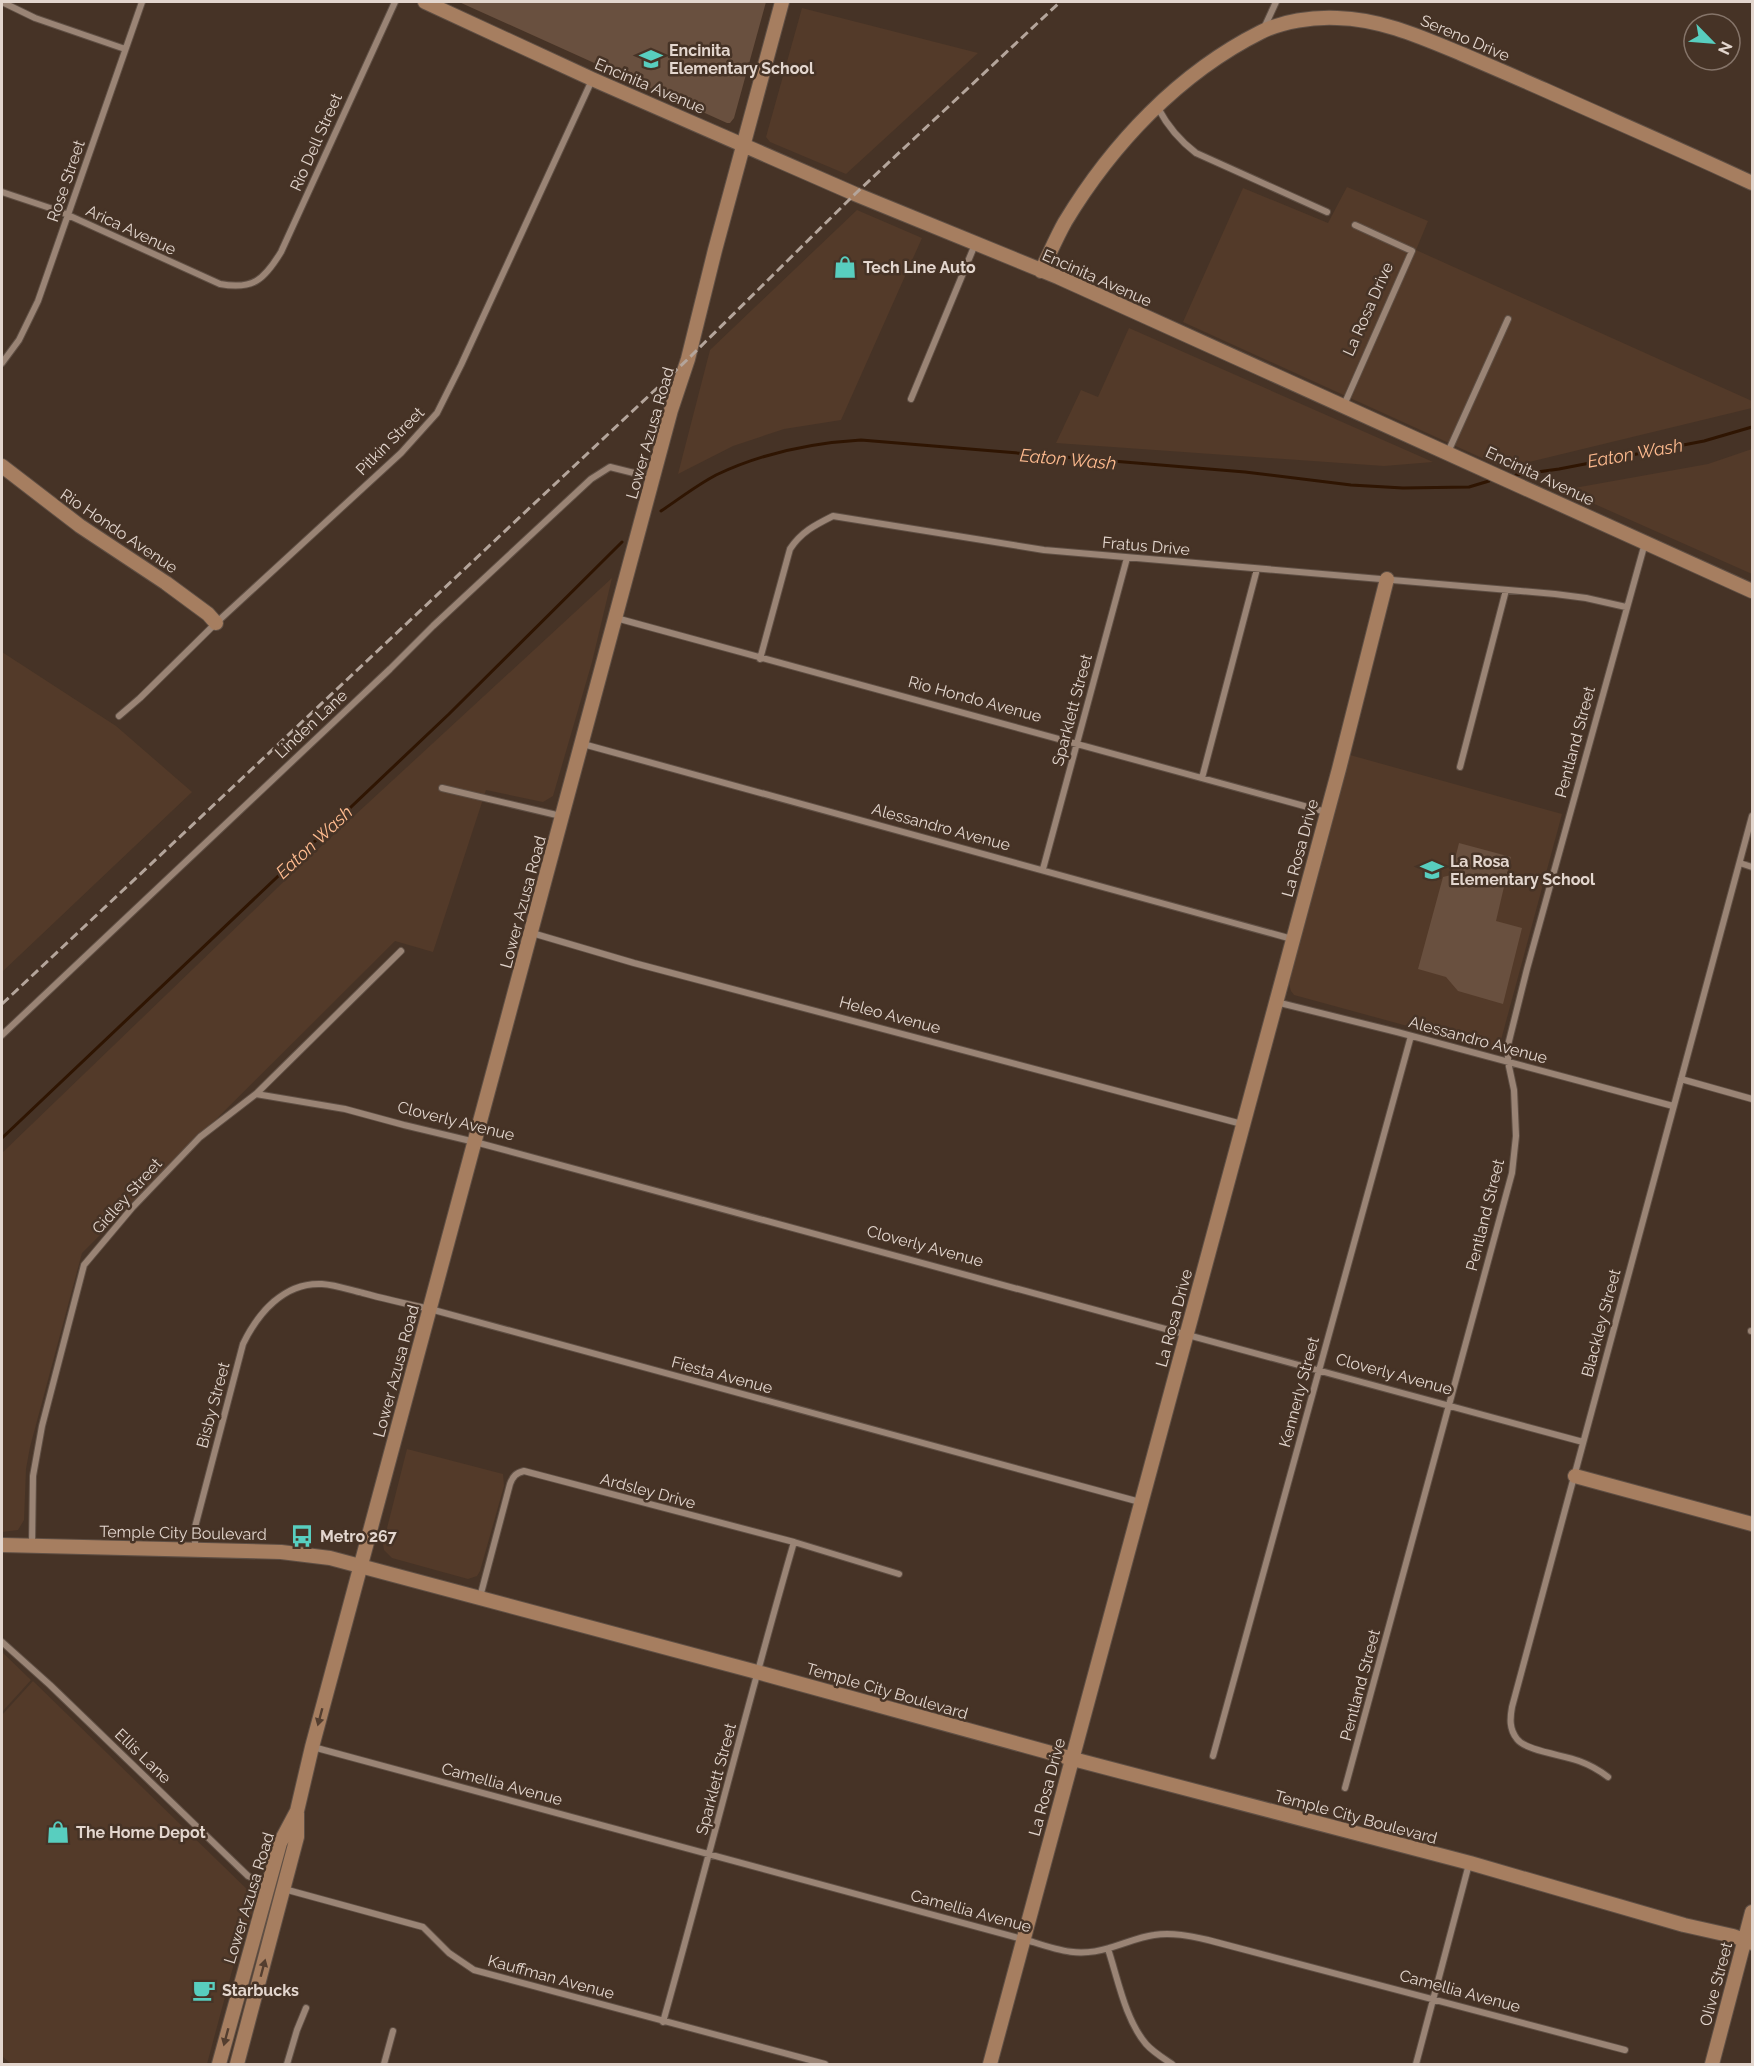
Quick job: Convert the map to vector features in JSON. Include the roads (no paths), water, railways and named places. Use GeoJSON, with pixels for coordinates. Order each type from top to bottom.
{"type":"FeatureCollection","features":[{"type":"Feature","properties":{"kind":"street"},"geometry":{"type":"LineString","coordinates":[[2,2],[35,18],[126,49]]}},
{"type":"Feature","properties":{"kind":"street","name":"Rose Street"},"geometry":{"type":"LineString","coordinates":[[2,363],[30,320],[69,216],[142,2]]}},
{"type":"Feature","properties":{"kind":"street","name":"Rio Dell Street"},"geometry":{"type":"LineString","coordinates":[[250,284],[260,280],[271,269],[281,252],[395,2]]}},
{"type":"Feature","properties":{"kind":"street","name":"Encinita Avenue"},"geometry":{"type":"LineString","coordinates":[[425,2],[592,79],[855,194],[976,242],[1344,405],[1752,591]]}},
{"type":"Feature","properties":{"kind":"street","name":"Lower Azusa Road"},"geometry":{"type":"LineString","coordinates":[[237,2064],[297,1837],[297,1811],[312,1747],[671,410],[688,358],[783,2]]}},
{"type":"Feature","properties":{"kind":"street"},"geometry":{"type":"LineString","coordinates":[[1262,31],[1276,2]]}},
{"type":"Feature","properties":{"kind":"street","name":"Sereno Drive"},"geometry":{"type":"LineString","coordinates":[[1041,271],[1065,223],[1088,188],[1132,131],[1190,77],[1262,31],[1286,23],[1336,18],[1389,25],[1573,102],[1752,183]]}},
{"type":"Feature","properties":{"kind":"street","name":"Pitkin Street"},"geometry":{"type":"LineString","coordinates":[[119,716],[140,699],[216,623],[401,453],[437,413],[592,79]]}},
{"type":"Feature","properties":{"kind":"street"},"geometry":{"type":"LineString","coordinates":[[1157,107],[1168,128],[1196,153],[1327,212]]}},
{"type":"Feature","properties":{"kind":"street","name":"Arica Avenue"},"geometry":{"type":"LineString","coordinates":[[2,192],[69,216],[204,278],[236,287],[250,284]]}},
{"type":"Feature","properties":{"kind":"street","name":"La Rosa Drive"},"geometry":{"type":"LineString","coordinates":[[1344,405],[1412,251],[1355,225]]}},
{"type":"Feature","properties":{"kind":"street"},"geometry":{"type":"LineString","coordinates":[[911,399],[976,242]]}},
{"type":"Feature","properties":{"kind":"street"},"geometry":{"type":"LineString","coordinates":[[1448,452],[1508,319]]}},
{"type":"Feature","properties":{"kind":"street","name":"Rio Hondo Avenue"},"geometry":{"type":"LineString","coordinates":[[2,466],[80,526],[166,583],[208,614],[216,623]]}},
{"type":"Feature","properties":{"kind":"street","name":"Linden Lane"},"geometry":{"type":"LineString","coordinates":[[2,1035],[591,479],[609,467],[654,478]]}},
{"type":"Feature","properties":{"kind":"street","name":"Fratus Drive"},"geometry":{"type":"LineString","coordinates":[[760,659],[790,549],[798,536],[833,516],[1005,545],[1127,558],[1506,590],[1586,598],[1626,607]]}},
{"type":"Feature","properties":{"kind":"street","name":"Pentland Street"},"geometry":{"type":"LineString","coordinates":[[1345,1788],[1512,1173],[1516,1136],[1514,1090],[1508,1062],[1508,1045],[1645,542]]}},
{"type":"Feature","properties":{"kind":"street","name":"Sparklett Street"},"geometry":{"type":"LineString","coordinates":[[1043,869],[1127,558]]}},
{"type":"Feature","properties":{"kind":"street"},"geometry":{"type":"LineString","coordinates":[[1202,778],[1257,569]]}},
{"type":"Feature","properties":{"kind":"street","name":"La Rosa Drive"},"geometry":{"type":"LineString","coordinates":[[990,2064],[1339,769],[1387,579]]}},
{"type":"Feature","properties":{"kind":"street"},"geometry":{"type":"LineString","coordinates":[[1460,767],[1506,590]]}},
{"type":"Feature","properties":{"kind":"street","name":"Rio Hondo Avenue"},"geometry":{"type":"LineString","coordinates":[[616,618],[1326,812]]}},
{"type":"Feature","properties":{"kind":"street","name":"Alessandro Avenue"},"geometry":{"type":"LineString","coordinates":[[583,744],[1292,939]]}},
{"type":"Feature","properties":{"kind":"street"},"geometry":{"type":"LineString","coordinates":[[442,788],[563,816]]}},
{"type":"Feature","properties":{"kind":"street","name":"Blackley Street"},"geometry":{"type":"LineString","coordinates":[[1608,1777],[1598,1769],[1579,1761],[1518,1741],[1510,1722],[1512,1707],[1752,816]]}},
{"type":"Feature","properties":{"kind":"street"},"geometry":{"type":"LineString","coordinates":[[1740,863],[1752,867]]}},
{"type":"Feature","properties":{"kind":"street","name":"Heleo Avenue"},"geometry":{"type":"LineString","coordinates":[[532,933],[634,963],[1242,1124]]}},
{"type":"Feature","properties":{"kind":"street","name":"Gidley Street"},"geometry":{"type":"LineString","coordinates":[[32,1545],[33,1476],[40,1436],[84,1265],[132,1208],[201,1137],[256,1094],[401,951]]}},
{"type":"Feature","properties":{"kind":"street","name":"Alessandro Avenue"},"geometry":{"type":"LineString","coordinates":[[1276,1001],[1673,1106]]}},
{"type":"Feature","properties":{"kind":"street","name":"Kennerly Street"},"geometry":{"type":"LineString","coordinates":[[1213,1755],[1411,1036]]}},
{"type":"Feature","properties":{"kind":"street"},"geometry":{"type":"LineString","coordinates":[[1681,1079],[1752,1099]]}},
{"type":"Feature","properties":{"kind":"street","name":"Cloverly Avenue"},"geometry":{"type":"LineString","coordinates":[[256,1094],[345,1109],[475,1142],[1583,1442]]}},
{"type":"Feature","properties":{"kind":"street","name":"Fiesta Avenue"},"geometry":{"type":"LineString","coordinates":[[295,1289],[309,1285],[335,1286],[430,1309],[1140,1502]]}},
{"type":"Feature","properties":{"kind":"street","name":"Bisby Street"},"geometry":{"type":"LineString","coordinates":[[195,1548],[195,1527],[243,1344],[251,1328],[269,1305],[295,1289]]}},
{"type":"Feature","properties":{"kind":"street","name":"Ardsley Drive"},"geometry":{"type":"LineString","coordinates":[[480,1598],[512,1477],[524,1471],[794,1542],[899,1574]]}},
{"type":"Feature","properties":{"kind":"street"},"geometry":{"type":"LineString","coordinates":[[1575,1476],[1752,1524]]}},
{"type":"Feature","properties":{"kind":"street","name":"Sparklett Street"},"geometry":{"type":"LineString","coordinates":[[663,2022],[794,1542]]}},
{"type":"Feature","properties":{"kind":"street","name":"Temple City Boulevard"},"geometry":{"type":"LineString","coordinates":[[2,1545],[195,1548],[302,1554],[330,1558],[1072,1759],[1470,1863],[1749,1942]]}},
{"type":"Feature","properties":{"kind":"street","name":"Ellis Lane"},"geometry":{"type":"LineString","coordinates":[[2,1642],[50,1685],[248,1876],[269,1885]]}},
{"type":"Feature","properties":{"kind":"street","name":"Camellia Avenue"},"geometry":{"type":"LineString","coordinates":[[312,1747],[710,1853],[1022,1939],[1061,1952],[1087,1953],[1154,1935],[1179,1934],[1434,1998],[1625,2050]]}},
{"type":"Feature","properties":{"kind":"street","name":"Lower Azusa Road"},"geometry":{"type":"LineString","coordinates":[[219,2064],[280,1843],[297,1811]]}},
{"type":"Feature","properties":{"kind":"street"},"geometry":{"type":"LineString","coordinates":[[272,1935],[269,1885],[291,1860]]}},
{"type":"Feature","properties":{"kind":"street"},"geometry":{"type":"LineString","coordinates":[[1416,2064],[1470,1863]]}},
{"type":"Feature","properties":{"kind":"street","name":"Kauffman Avenue"},"geometry":{"type":"LineString","coordinates":[[284,1889],[423,1927],[449,1953],[474,1970],[825,2064]]}},
{"type":"Feature","properties":{"kind":"street","name":"Olive Street"},"geometry":{"type":"LineString","coordinates":[[1712,2064],[1749,1942],[1752,1912]]}},
{"type":"Feature","properties":{"kind":"street"},"geometry":{"type":"LineString","coordinates":[[1108,1949],[1129,2012],[1137,2028],[1146,2044],[1172,2064]]}},
{"type":"Feature","properties":{"kind":"street"},"geometry":{"type":"LineString","coordinates":[[287,2064],[306,2008]]}},
{"type":"Feature","properties":{"kind":"street"},"geometry":{"type":"LineString","coordinates":[[384,2064],[393,2031]]}},
{"type":"Feature","properties":{"kind":"waterway","name":"Eaton Wash"},"geometry":{"type":"LineString","coordinates":[[1516,475],[1704,441],[1752,427]]}},
{"type":"Feature","properties":{"kind":"waterway","name":"Eaton Wash"},"geometry":{"type":"LineString","coordinates":[[661,511],[709,479],[733,467],[787,450],[861,440],[1245,472],[1351,485],[1403,488],[1469,487],[1489,481]]}},
{"type":"Feature","properties":{"kind":"waterway","name":"Eaton Wash"},"geometry":{"type":"LineString","coordinates":[[2,1138],[449,714],[622,542]]}},
{"type":"Feature","properties":{"kind":"railway"},"geometry":{"type":"LineString","coordinates":[[2,1004],[688,359],[855,194],[1060,2]]}},
{"type":"Feature","properties":{"kind":"place","name":"Encinita Elementary School"},"geometry":{"type":"Point","coordinates":[651,59]}},
{"type":"Feature","properties":{"kind":"place","name":"Tech Line Auto"},"geometry":{"type":"Point","coordinates":[845,267]}},
{"type":"Feature","properties":{"kind":"place","name":"La Rosa Elementary School"},"geometry":{"type":"Point","coordinates":[1432,870]}},
{"type":"Feature","properties":{"kind":"place","name":"Metro 267"},"geometry":{"type":"Point","coordinates":[302,1536]}},
{"type":"Feature","properties":{"kind":"place","name":"The Home Depot"},"geometry":{"type":"Point","coordinates":[58,1832]}},
{"type":"Feature","properties":{"kind":"place","name":"Starbucks"},"geometry":{"type":"Point","coordinates":[204,1990]}}]}
